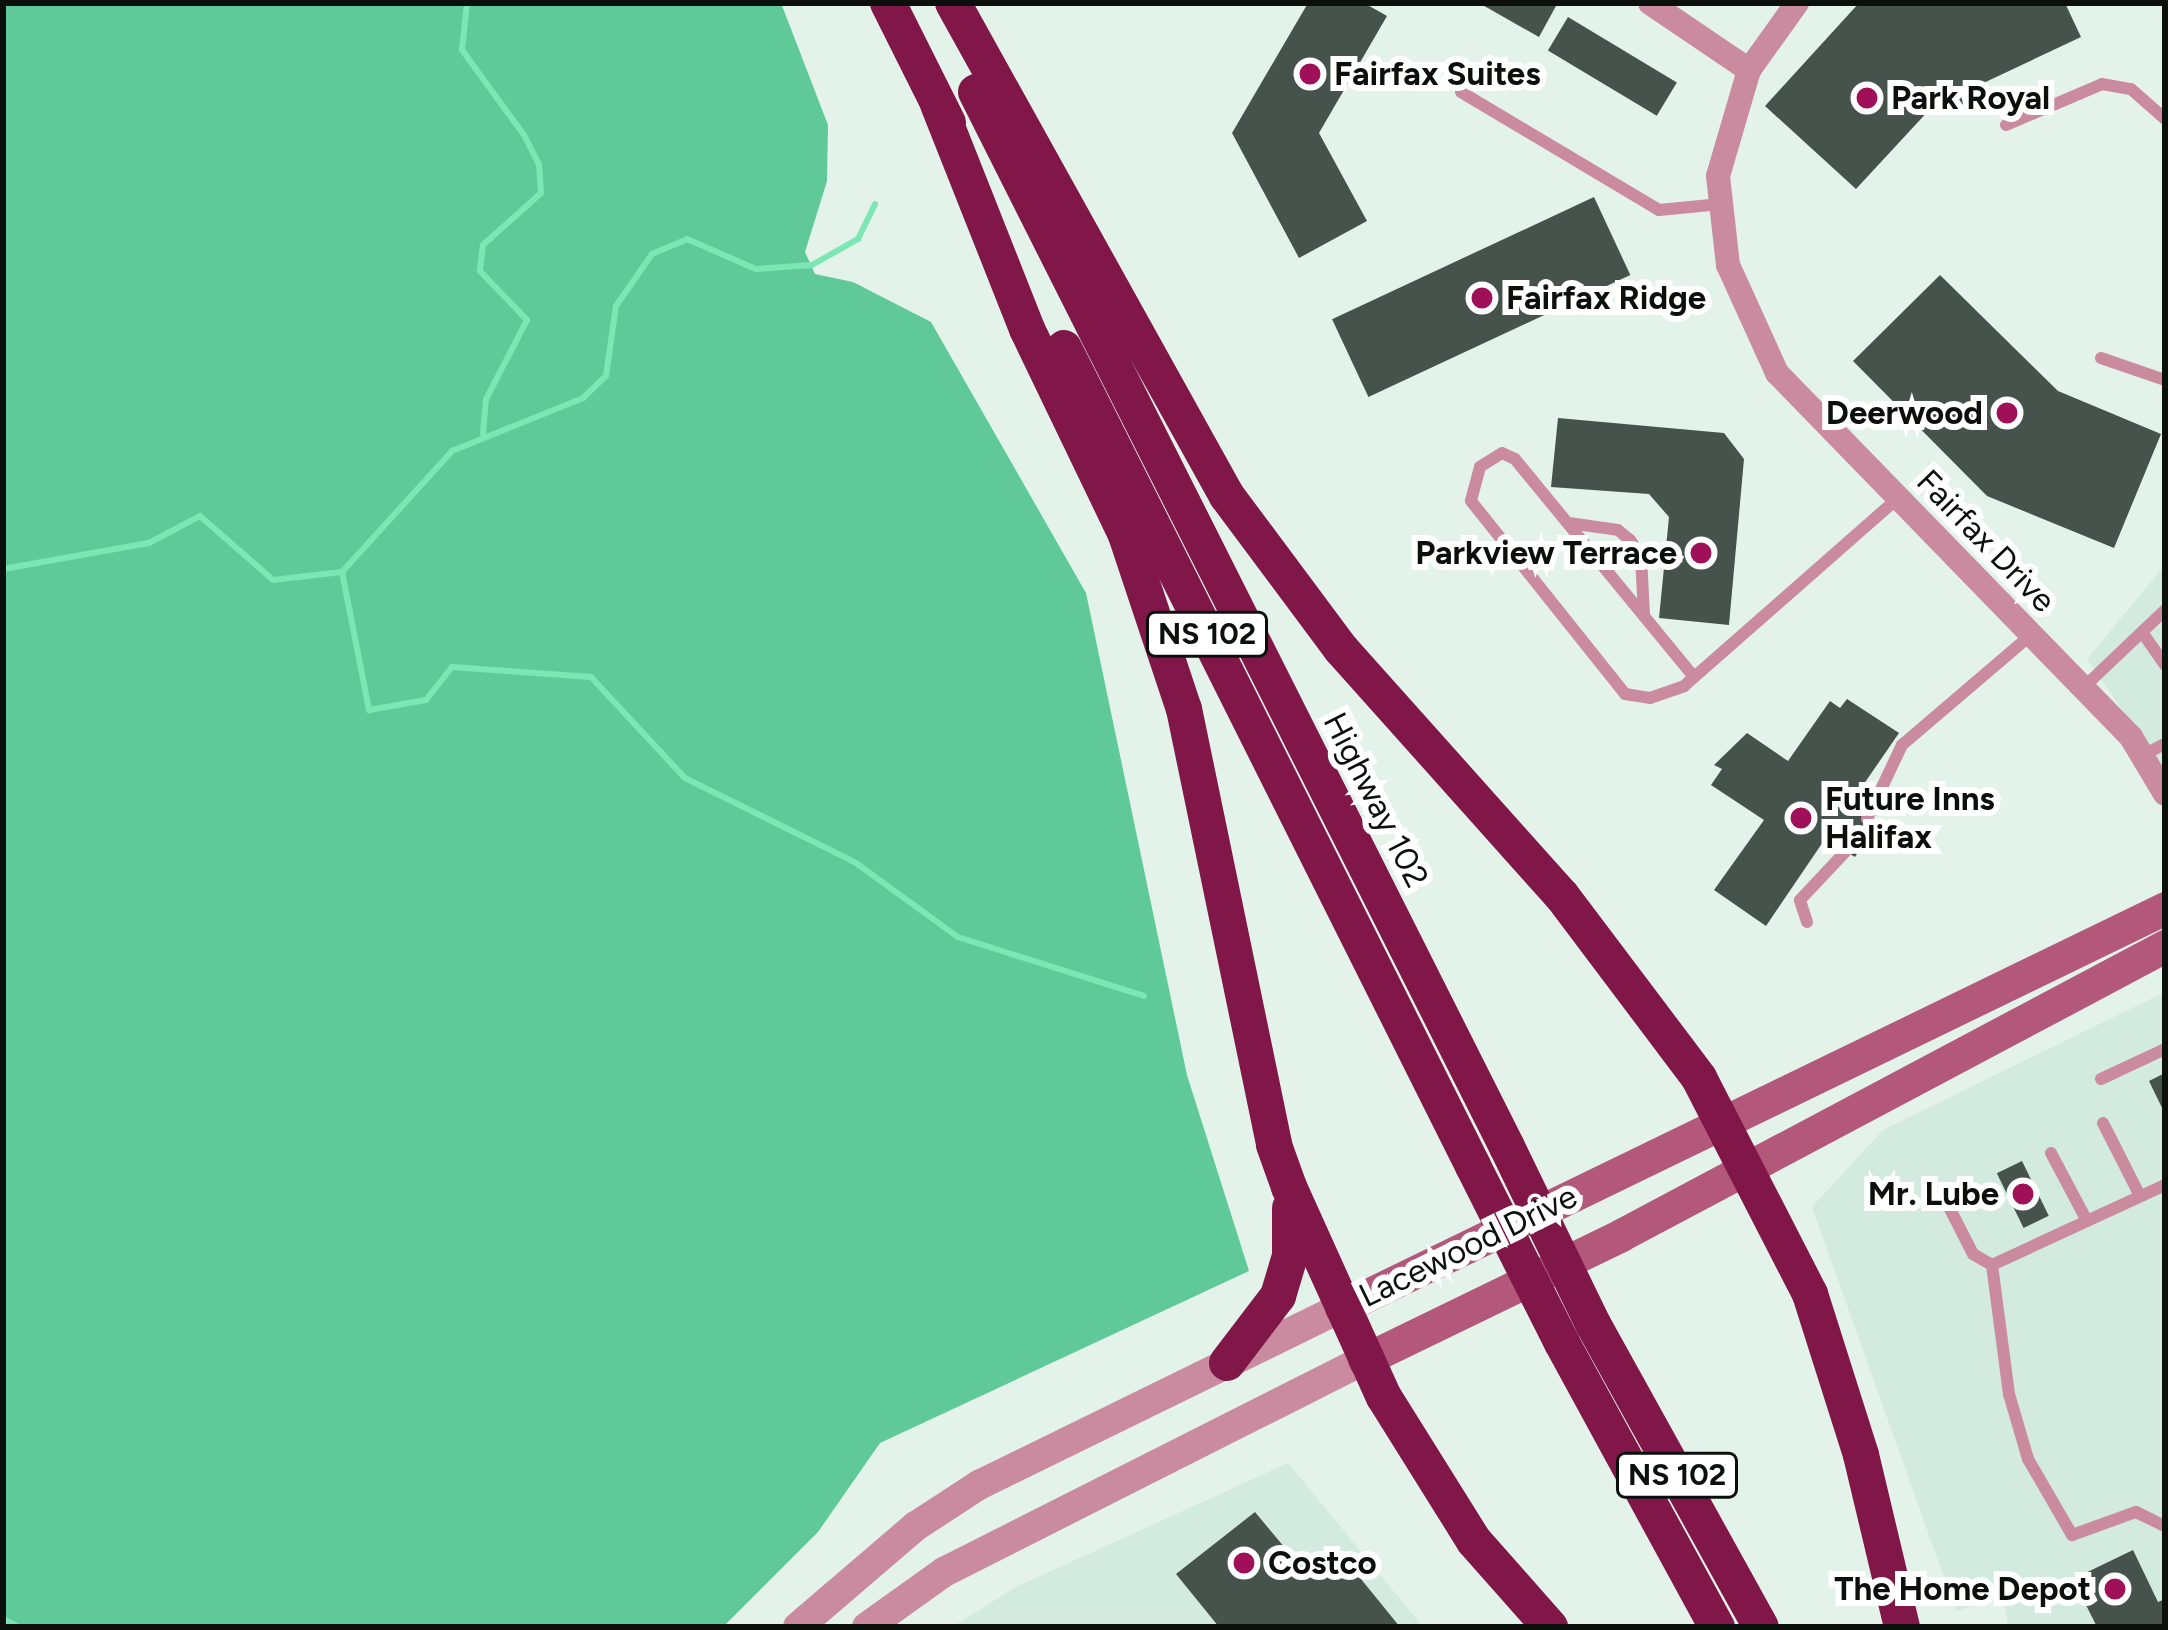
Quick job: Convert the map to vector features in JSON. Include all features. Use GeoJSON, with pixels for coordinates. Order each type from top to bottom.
{"type":"FeatureCollection","features":[{"type":"Feature","properties":{"kind":"highway","name":"Highway 102"},"geometry":{"type":"LineString","coordinates":[[888,3],[1473,1166],[1761,1627]]}},
{"type":"Feature","properties":{"kind":"highway","name":"Highway 102"},"geometry":{"type":"LineString","coordinates":[[932,3],[1507,1147],[1578,1334],[1717,1627]]}},
{"type":"Feature","properties":{"kind":"highway"},"geometry":{"type":"LineString","coordinates":[[953,3],[1227,496],[1341,649],[1562,896],[1662,1021],[1724,1122],[1749,1167],[1839,1375],[1903,1627]]}},
{"type":"Feature","properties":{"kind":"highway"},"geometry":{"type":"LineString","coordinates":[[938,104],[1028,328],[1126,535],[1177,687],[1289,1187],[1364,1360],[1474,1541],[1550,1627]]}},
{"type":"Feature","properties":{"kind":"highway"},"geometry":{"type":"LineString","coordinates":[[1227,1363],[1278,1296],[1290,1256],[1289,1187]]}},
{"type":"Feature","properties":{"kind":"main road","name":"Lacewood Drive"},"geometry":{"type":"LineString","coordinates":[[1341,1308],[2165,908]]}},
{"type":"Feature","properties":{"kind":"main road","name":"Lacewood Drive"},"geometry":{"type":"LineString","coordinates":[[1364,1360],[1749,1167],[2165,946]]}},
{"type":"Feature","properties":{"kind":"street"},"geometry":{"type":"LineString","coordinates":[[1650,3],[1749,70]]}},
{"type":"Feature","properties":{"kind":"street","name":"Fairfax Drive"},"geometry":{"type":"LineString","coordinates":[[1797,3],[1749,70],[1725,139],[1721,204],[1728,265],[1777,373],[2083,688],[2154,749],[2165,794]]}},
{"type":"Feature","properties":{"kind":"street","name":"Lacewood Drive"},"geometry":{"type":"LineString","coordinates":[[798,1627],[916,1526],[979,1485],[1341,1308]]}},
{"type":"Feature","properties":{"kind":"street","name":"Lacewood Drive"},"geometry":{"type":"LineString","coordinates":[[867,1627],[983,1551],[1364,1360]]}},
{"type":"Feature","properties":{"kind":"lane"},"geometry":{"type":"LineString","coordinates":[[2006,125],[2102,84],[2131,89],[2165,119]]}},
{"type":"Feature","properties":{"kind":"lane"},"geometry":{"type":"LineString","coordinates":[[1461,92],[1659,210],[1721,204]]}},
{"type":"Feature","properties":{"kind":"lane"},"geometry":{"type":"LineString","coordinates":[[2101,358],[2165,380]]}},
{"type":"Feature","properties":{"kind":"lane"},"geometry":{"type":"LineString","coordinates":[[1694,677],[1515,458],[1491,458],[1471,481],[1471,501],[1624,694],[1664,697],[1694,677],[1898,498]]}},
{"type":"Feature","properties":{"kind":"lane"},"geometry":{"type":"LineString","coordinates":[[1568,523],[1618,530],[1630,541],[1641,556],[1644,616]]}},
{"type":"Feature","properties":{"kind":"lane"},"geometry":{"type":"LineString","coordinates":[[2083,688],[2165,610]]}},
{"type":"Feature","properties":{"kind":"lane"},"geometry":{"type":"LineString","coordinates":[[2142,632],[2165,665]]}},
{"type":"Feature","properties":{"kind":"lane"},"geometry":{"type":"LineString","coordinates":[[1867,819],[1902,745],[2031,635]]}},
{"type":"Feature","properties":{"kind":"lane"},"geometry":{"type":"LineString","coordinates":[[1807,922],[1800,900],[1846,851]]}},
{"type":"Feature","properties":{"kind":"lane"},"geometry":{"type":"LineString","coordinates":[[2101,1079],[2165,1049]]}},
{"type":"Feature","properties":{"kind":"lane"},"geometry":{"type":"LineString","coordinates":[[2103,1124],[2140,1196]]}},
{"type":"Feature","properties":{"kind":"lane"},"geometry":{"type":"LineString","coordinates":[[2051,1153],[2087,1222]]}},
{"type":"Feature","properties":{"kind":"lane"},"geometry":{"type":"LineString","coordinates":[[1992,1265],[2165,1185]]}},
{"type":"Feature","properties":{"kind":"lane"},"geometry":{"type":"LineString","coordinates":[[1948,1205],[1973,1254],[1992,1265]]}},
{"type":"Feature","properties":{"kind":"lane"},"geometry":{"type":"LineString","coordinates":[[1992,1265],[2009,1394],[2028,1459],[2072,1535],[2136,1512],[2165,1526]]}},
{"type":"Feature","properties":{"kind":"shaded area"},"geometry":{"type":"Polygon","coordinates":[[[2165,565],[2165,771],[2087,659],[2165,565]]]}},
{"type":"Feature","properties":{"kind":"shaded area"},"geometry":{"type":"Polygon","coordinates":[[[2165,992],[2165,1627],[2008,1627],[2004,1597],[1956,1611],[1812,1207],[1883,1130],[2165,992]]]}},
{"type":"Feature","properties":{"kind":"shaded area"},"geometry":{"type":"Polygon","coordinates":[[[1288,1463],[1423,1627],[952,1627],[1016,1587],[1288,1463]]]}},
{"type":"Feature","properties":{"kind":"green space"},"geometry":{"type":"Polygon","coordinates":[[[3,3],[781,3],[828,125],[827,181],[805,252],[815,274],[853,282],[931,322],[1086,593],[1187,1075],[1249,1271],[880,1443],[818,1532],[723,1627],[3,1627],[3,3]]]}},
{"type":"Feature","properties":{"kind":"building","name":"Fairfax Suites"},"geometry":{"type":"Polygon","coordinates":[[[1308,3],[1364,3],[1387,16],[1319,133],[1367,221],[1299,258],[1232,133],[1308,3]]]}},
{"type":"Feature","properties":{"kind":"building"},"geometry":{"type":"Polygon","coordinates":[[[1479,3],[1552,3],[1556,6],[1539,37],[1479,3]]]}},
{"type":"Feature","properties":{"kind":"building","name":"Park Royal"},"geometry":{"type":"Polygon","coordinates":[[[1859,3],[2065,3],[2081,37],[1960,94],[1965,108],[1950,114],[1946,101],[1931,108],[1856,189],[1765,106],[1859,3]]]}},
{"type":"Feature","properties":{"kind":"building"},"geometry":{"type":"Polygon","coordinates":[[[1568,17],[1677,82],[1657,116],[1548,50],[1568,17]]]}},
{"type":"Feature","properties":{"kind":"building","name":"Fairfax Ridge"},"geometry":{"type":"Polygon","coordinates":[[[1594,197],[1630,275],[1368,397],[1332,319],[1594,197]]]}},
{"type":"Feature","properties":{"kind":"building","name":"Deerwood"},"geometry":{"type":"Polygon","coordinates":[[[1940,275],[2058,391],[2161,434],[2114,548],[1987,496],[1853,361],[1940,275]]]}},
{"type":"Feature","properties":{"kind":"building","name":"Parkview Terrace"},"geometry":{"type":"Polygon","coordinates":[[[1558,418],[1724,433],[1744,459],[1729,625],[1659,618],[1669,517],[1649,494],[1551,487],[1558,418]]]}},
{"type":"Feature","properties":{"kind":"building"},"geometry":{"type":"Polygon","coordinates":[[[1847,699],[1899,733],[1848,807],[1876,825],[1855,857],[1825,839],[1766,926],[1714,890],[1764,820],[1711,785],[1722,769],[1714,765],[1747,733],[1788,761],[1830,701],[1840,708],[1847,699]]]}},
{"type":"Feature","properties":{"kind":"building"},"geometry":{"type":"Polygon","coordinates":[[[2165,1073],[2165,1114],[2149,1081],[2165,1073]]]}},
{"type":"Feature","properties":{"kind":"building","name":"Mr. Lube"},"geometry":{"type":"Polygon","coordinates":[[[2022,1161],[2049,1216],[2024,1228],[1997,1173],[2022,1161]]]}},
{"type":"Feature","properties":{"kind":"building","name":"Costco"},"geometry":{"type":"Polygon","coordinates":[[[1255,1512],[1309,1577],[1339,1552],[1400,1627],[1219,1627],[1176,1574],[1255,1512]]]}},
{"type":"Feature","properties":{"kind":"building","name":"The Home Depot"},"geometry":{"type":"Polygon","coordinates":[[[2133,1550],[2158,1602],[2165,1599],[2165,1627],[2097,1627],[2073,1579],[2133,1550]]]}},
{"type":"Feature","properties":{"kind":"waterway"},"geometry":{"type":"LineString","coordinates":[[467,3],[462,50],[524,135],[539,164],[541,193],[483,245],[480,271],[527,320],[486,399],[483,434]]}},
{"type":"Feature","properties":{"kind":"waterway"},"geometry":{"type":"LineString","coordinates":[[342,572],[452,451],[583,398],[606,376],[616,306],[652,254],[687,239],[756,269],[812,265],[858,239],[875,204]]}},
{"type":"Feature","properties":{"kind":"waterway"},"geometry":{"type":"LineString","coordinates":[[3,569],[149,543],[200,516],[273,580],[342,572],[369,710],[426,700],[452,667],[591,677],[685,778],[856,863],[958,937],[1144,996]]}},
{"type":"Feature","properties":{"kind":"waterway"},"geometry":{"type":"LineString","coordinates":[[3,1619],[19,1627]]}},
{"type":"Feature","properties":{"kind":"place","name":"Fairfax Suites"},"geometry":{"type":"Point","coordinates":[1310,74]}},
{"type":"Feature","properties":{"kind":"place","name":"Park Royal"},"geometry":{"type":"Point","coordinates":[1867,98]}},
{"type":"Feature","properties":{"kind":"place","name":"Fairfax Ridge"},"geometry":{"type":"Point","coordinates":[1482,298]}},
{"type":"Feature","properties":{"kind":"place","name":"Deerwood"},"geometry":{"type":"Point","coordinates":[2007,413]}},
{"type":"Feature","properties":{"kind":"place","name":"Parkview Terrace"},"geometry":{"type":"Point","coordinates":[1701,553]}},
{"type":"Feature","properties":{"kind":"place","name":"Future Inns Halifax"},"geometry":{"type":"Point","coordinates":[1801,818]}},
{"type":"Feature","properties":{"kind":"place","name":"Mr. Lube"},"geometry":{"type":"Point","coordinates":[2023,1194]}},
{"type":"Feature","properties":{"kind":"place","name":"Costco"},"geometry":{"type":"Point","coordinates":[1244,1563]}},
{"type":"Feature","properties":{"kind":"place","name":"The Home Depot"},"geometry":{"type":"Point","coordinates":[2115,1589]}}]}
